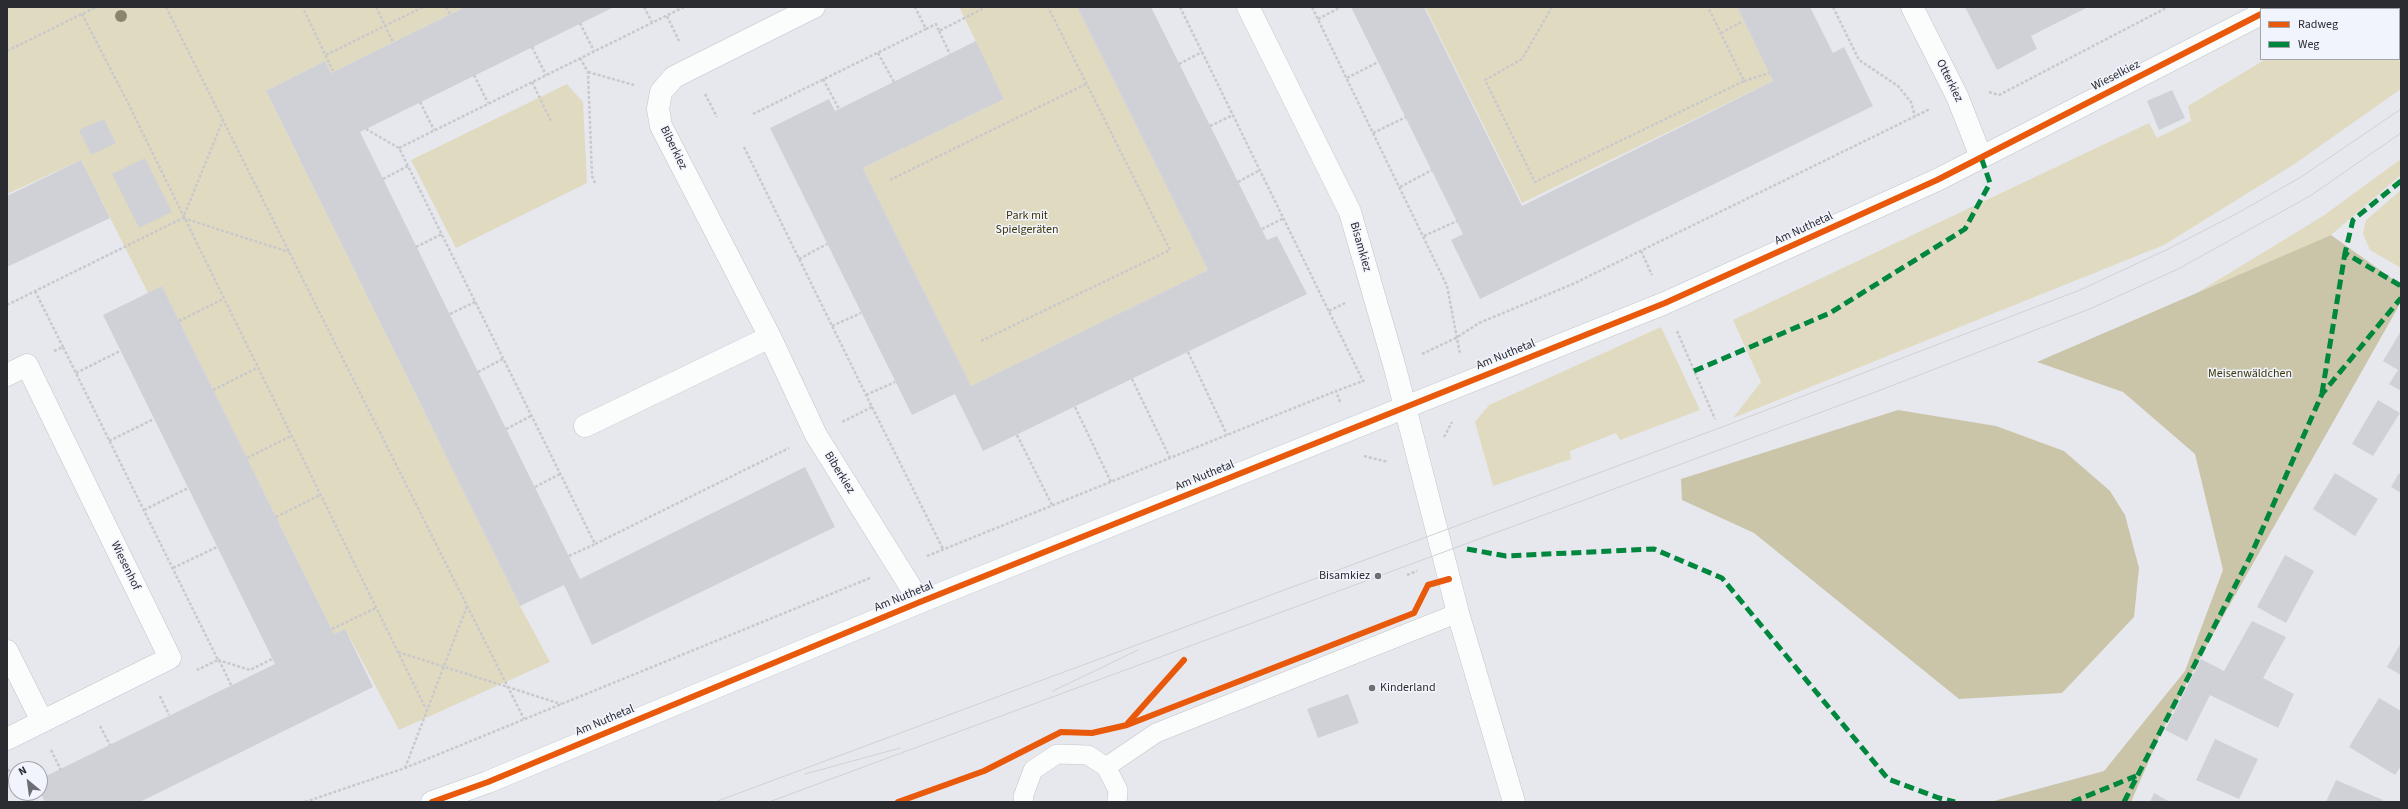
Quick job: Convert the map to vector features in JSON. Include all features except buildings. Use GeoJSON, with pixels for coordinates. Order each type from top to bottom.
{"type":"FeatureCollection","features":[{"type":"Feature","properties":{"kind":"street"},"geometry":{"type":"LineString","coordinates":[[661,92],[674,77],[814,7]]}},
{"type":"Feature","properties":{"kind":"street","name":"Bisamkiez"},"geometry":{"type":"LineString","coordinates":[[1248,7],[1350,212],[1395,368],[1458,613],[1514,802]]}},
{"type":"Feature","properties":{"kind":"street","name":"Otterkiez"},"geometry":{"type":"LineString","coordinates":[[1912,7],[1957,96],[1980,157]]}},
{"type":"Feature","properties":{"kind":"street","name":"Wieselkiez"},"geometry":{"type":"LineString","coordinates":[[1980,157],[2260,15]]}},
{"type":"Feature","properties":{"kind":"street","name":"Biberkiez"},"geometry":{"type":"LineString","coordinates":[[661,92],[658,109],[661,126],[770,337],[816,435],[920,602]]}},
{"type":"Feature","properties":{"kind":"street","name":"Am Nuthetal"},"geometry":{"type":"LineString","coordinates":[[432,802],[488,782],[920,602],[1665,304],[1937,180],[1980,157]]}},
{"type":"Feature","properties":{"kind":"street"},"geometry":{"type":"LineString","coordinates":[[585,426],[770,337]]}},
{"type":"Feature","properties":{"kind":"street","name":"Wiesenhof"},"geometry":{"type":"LineString","coordinates":[[7,375],[26,365],[170,658],[7,739]]}},
{"type":"Feature","properties":{"kind":"street"},"geometry":{"type":"LineString","coordinates":[[7,651],[42,722]]}},
{"type":"Feature","properties":{"kind":"lane"},"geometry":{"type":"LineString","coordinates":[[1106,767],[1156,733],[1458,613]]}},
{"type":"Feature","properties":{"kind":"lane"},"geometry":{"type":"LineString","coordinates":[[1024,802],[1023,797],[1033,770],[1057,754],[1088,755],[1106,767],[1118,790],[1117,802]]}},
{"type":"Feature","properties":{"kind":"path"},"geometry":{"type":"LineString","coordinates":[[7,51],[96,7]]}},
{"type":"Feature","properties":{"kind":"path"},"geometry":{"type":"LineString","coordinates":[[166,7],[524,719]]}},
{"type":"Feature","properties":{"kind":"path"},"geometry":{"type":"LineString","coordinates":[[376,7],[393,42]]}},
{"type":"Feature","properties":{"kind":"path"},"geometry":{"type":"LineString","coordinates":[[326,55],[423,7]]}},
{"type":"Feature","properties":{"kind":"path"},"geometry":{"type":"LineString","coordinates":[[446,7],[450,14]]}},
{"type":"Feature","properties":{"kind":"path"},"geometry":{"type":"LineString","coordinates":[[644,7],[652,22]]}},
{"type":"Feature","properties":{"kind":"path"},"geometry":{"type":"LineString","coordinates":[[399,148],[684,7]]}},
{"type":"Feature","properties":{"kind":"path"},"geometry":{"type":"LineString","coordinates":[[914,7],[926,29]]}},
{"type":"Feature","properties":{"kind":"path"},"geometry":{"type":"LineString","coordinates":[[939,31],[986,7]]}},
{"type":"Feature","properties":{"kind":"path"},"geometry":{"type":"LineString","coordinates":[[981,341],[1170,250],[1048,7]]}},
{"type":"Feature","properties":{"kind":"path"},"geometry":{"type":"LineString","coordinates":[[1180,7],[1363,381]]}},
{"type":"Feature","properties":{"kind":"path"},"geometry":{"type":"LineString","coordinates":[[1312,7],[1447,286],[1466,384]]}},
{"type":"Feature","properties":{"kind":"path"},"geometry":{"type":"LineString","coordinates":[[1318,19],[1340,7]]}},
{"type":"Feature","properties":{"kind":"path"},"geometry":{"type":"LineString","coordinates":[[1552,7],[1522,59],[1485,80],[1535,182],[1744,81],[1769,72]]}},
{"type":"Feature","properties":{"kind":"path"},"geometry":{"type":"LineString","coordinates":[[1708,7],[1744,81]]}},
{"type":"Feature","properties":{"kind":"path"},"geometry":{"type":"LineString","coordinates":[[1833,7],[1859,60],[1898,86],[1911,102],[1915,116]]}},
{"type":"Feature","properties":{"kind":"path"},"geometry":{"type":"LineString","coordinates":[[306,802],[405,768],[898,567],[1395,368],[1456,338],[1478,323],[1572,284],[1957,96],[1981,86],[1989,93],[1999,95],[2168,7]]}},
{"type":"Feature","properties":{"kind":"path"},"geometry":{"type":"LineString","coordinates":[[304,10],[333,71]]}},
{"type":"Feature","properties":{"kind":"path"},"geometry":{"type":"LineString","coordinates":[[82,14],[125,97],[183,218],[426,709]]}},
{"type":"Feature","properties":{"kind":"path"},"geometry":{"type":"LineString","coordinates":[[1721,33],[1743,21]]}},
{"type":"Feature","properties":{"kind":"path"},"geometry":{"type":"LineString","coordinates":[[580,23],[594,51]]}},
{"type":"Feature","properties":{"kind":"path"},"geometry":{"type":"LineString","coordinates":[[753,114],[936,24],[950,54]]}},
{"type":"Feature","properties":{"kind":"path"},"geometry":{"type":"LineString","coordinates":[[532,47],[546,75]]}},
{"type":"Feature","properties":{"kind":"path"},"geometry":{"type":"LineString","coordinates":[[878,52],[894,82]]}},
{"type":"Feature","properties":{"kind":"path"},"geometry":{"type":"LineString","coordinates":[[1179,64],[1202,52]]}},
{"type":"Feature","properties":{"kind":"path"},"geometry":{"type":"LineString","coordinates":[[580,58],[588,72],[592,176],[595,183]]}},
{"type":"Feature","properties":{"kind":"path"},"geometry":{"type":"LineString","coordinates":[[1347,78],[1378,62]]}},
{"type":"Feature","properties":{"kind":"path"},"geometry":{"type":"LineString","coordinates":[[588,72],[661,92]]}},
{"type":"Feature","properties":{"kind":"path"},"geometry":{"type":"LineString","coordinates":[[474,76],[488,104]]}},
{"type":"Feature","properties":{"kind":"path"},"geometry":{"type":"LineString","coordinates":[[823,79],[839,109]]}},
{"type":"Feature","properties":{"kind":"path"},"geometry":{"type":"LineString","coordinates":[[532,82],[551,121]]}},
{"type":"Feature","properties":{"kind":"path"},"geometry":{"type":"LineString","coordinates":[[890,180],[1086,84]]}},
{"type":"Feature","properties":{"kind":"path"},"geometry":{"type":"LineString","coordinates":[[420,102],[434,130]]}},
{"type":"Feature","properties":{"kind":"path"},"geometry":{"type":"LineString","coordinates":[[1210,126],[1233,115]]}},
{"type":"Feature","properties":{"kind":"path"},"geometry":{"type":"LineString","coordinates":[[1373,133],[1406,117]]}},
{"type":"Feature","properties":{"kind":"path"},"geometry":{"type":"LineString","coordinates":[[7,305],[183,218],[223,119]]}},
{"type":"Feature","properties":{"kind":"path"},"geometry":{"type":"LineString","coordinates":[[366,129],[399,148],[595,544]]}},
{"type":"Feature","properties":{"kind":"path"},"geometry":{"type":"LineString","coordinates":[[744,147],[943,549]]}},
{"type":"Feature","properties":{"kind":"path"},"geometry":{"type":"LineString","coordinates":[[383,179],[408,166]]}},
{"type":"Feature","properties":{"kind":"path"},"geometry":{"type":"LineString","coordinates":[[1238,182],[1260,170]]}},
{"type":"Feature","properties":{"kind":"path"},"geometry":{"type":"LineString","coordinates":[[1400,187],[1432,170]]}},
{"type":"Feature","properties":{"kind":"path"},"geometry":{"type":"LineString","coordinates":[[183,218],[289,252]]}},
{"type":"Feature","properties":{"kind":"path"},"geometry":{"type":"LineString","coordinates":[[1262,229],[1284,218]]}},
{"type":"Feature","properties":{"kind":"path"},"geometry":{"type":"LineString","coordinates":[[1424,236],[1457,221]]}},
{"type":"Feature","properties":{"kind":"path"},"geometry":{"type":"LineString","coordinates":[[416,247],[442,234]]}},
{"type":"Feature","properties":{"kind":"path"},"geometry":{"type":"LineString","coordinates":[[799,259],[827,244]]}},
{"type":"Feature","properties":{"kind":"path"},"geometry":{"type":"LineString","coordinates":[[35,291],[63,347]]}},
{"type":"Feature","properties":{"kind":"path"},"geometry":{"type":"LineString","coordinates":[[179,321],[223,299]]}},
{"type":"Feature","properties":{"kind":"path"},"geometry":{"type":"LineString","coordinates":[[450,314],[475,302]]}},
{"type":"Feature","properties":{"kind":"path"},"geometry":{"type":"LineString","coordinates":[[1665,304],[1715,419]]}},
{"type":"Feature","properties":{"kind":"path"},"geometry":{"type":"LineString","coordinates":[[832,326],[861,312]]}},
{"type":"Feature","properties":{"kind":"path"},"geometry":{"type":"LineString","coordinates":[[76,373],[120,350]]}},
{"type":"Feature","properties":{"kind":"path"},"geometry":{"type":"LineString","coordinates":[[1188,352],[1227,435]]}},
{"type":"Feature","properties":{"kind":"path"},"geometry":{"type":"LineString","coordinates":[[478,372],[503,359]]}},
{"type":"Feature","properties":{"kind":"path"},"geometry":{"type":"LineString","coordinates":[[213,390],[257,368]]}},
{"type":"Feature","properties":{"kind":"path"},"geometry":{"type":"LineString","coordinates":[[1132,379],[1170,458]]}},
{"type":"Feature","properties":{"kind":"path"},"geometry":{"type":"LineString","coordinates":[[866,395],[895,382]]}},
{"type":"Feature","properties":{"kind":"path"},"geometry":{"type":"LineString","coordinates":[[1336,391],[1360,455],[1387,461],[1391,466]]}},
{"type":"Feature","properties":{"kind":"path"},"geometry":{"type":"LineString","coordinates":[[569,556],[872,407]]}},
{"type":"Feature","properties":{"kind":"path"},"geometry":{"type":"LineString","coordinates":[[1074,407],[1111,482]]}},
{"type":"Feature","properties":{"kind":"path"},"geometry":{"type":"LineString","coordinates":[[506,429],[532,416]]}},
{"type":"Feature","properties":{"kind":"path"},"geometry":{"type":"LineString","coordinates":[[110,441],[154,419]]}},
{"type":"Feature","properties":{"kind":"path"},"geometry":{"type":"LineString","coordinates":[[1442,441],[1451,423],[1457,419]]}},
{"type":"Feature","properties":{"kind":"path"},"geometry":{"type":"LineString","coordinates":[[1017,435],[1052,506]]}},
{"type":"Feature","properties":{"kind":"path"},"geometry":{"type":"LineString","coordinates":[[247,458],[291,436]]}},
{"type":"Feature","properties":{"kind":"path"},"geometry":{"type":"LineString","coordinates":[[534,487],[560,474]]}},
{"type":"Feature","properties":{"kind":"path"},"geometry":{"type":"LineString","coordinates":[[144,510],[188,488]]}},
{"type":"Feature","properties":{"kind":"path"},"geometry":{"type":"LineString","coordinates":[[276,517],[320,495]]}},
{"type":"Feature","properties":{"kind":"path"},"geometry":{"type":"LineString","coordinates":[[173,568],[217,547]]}},
{"type":"Feature","properties":{"kind":"path"},"geometry":{"type":"LineString","coordinates":[[1407,575],[1424,569]]}},
{"type":"Feature","properties":{"kind":"path"},"geometry":{"type":"LineString","coordinates":[[405,768],[442,666],[467,605]]}},
{"type":"Feature","properties":{"kind":"path"},"geometry":{"type":"LineString","coordinates":[[332,630],[376,608]]}},
{"type":"Feature","properties":{"kind":"path"},"geometry":{"type":"LineString","coordinates":[[398,652],[561,704]]}},
{"type":"Feature","properties":{"kind":"path"},"geometry":{"type":"LineString","coordinates":[[231,685],[218,660],[250,670],[272,659]]}},
{"type":"Feature","properties":{"kind":"path"},"geometry":{"type":"LineString","coordinates":[[157,690],[169,715]]}},
{"type":"Feature","properties":{"kind":"path"},"geometry":{"type":"LineString","coordinates":[[98,720],[110,745]]}},
{"type":"Feature","properties":{"kind":"path"},"geometry":{"type":"LineString","coordinates":[[48,744],[61,770]]}},
{"type":"Feature","properties":{"kind":"green space"},"geometry":{"type":"Polygon","coordinates":[[[7,7],[465,7],[331,73],[325,61],[266,91],[520,606],[550,662],[399,730],[345,629],[334,634],[162,286],[148,293],[81,160],[7,194],[7,7]]]}},
{"type":"Feature","properties":{"kind":"green space","name":"Park mit Spielgeräten"},"geometry":{"type":"Polygon","coordinates":[[[959,7],[1077,7],[1208,270],[971,386],[863,168],[1004,99],[959,7]]]}},
{"type":"Feature","properties":{"kind":"green space"},"geometry":{"type":"Polygon","coordinates":[[[1425,7],[1737,7],[1773,81],[1522,203],[1425,7]]]}},
{"type":"Feature","properties":{"kind":"green space"},"geometry":{"type":"Polygon","coordinates":[[[2401,7],[2401,89],[2293,165],[2164,245],[1733,418],[1761,382],[1733,320],[2149,123],[2157,138],[2191,121],[2188,106],[2264,60],[2400,60],[2400,8],[2350,8],[2401,7]]]}},
{"type":"Feature","properties":{"kind":"green space"},"geometry":{"type":"Polygon","coordinates":[[[567,84],[583,102],[587,183],[456,248],[411,160],[567,84]]]}},
{"type":"Feature","properties":{"kind":"green space"},"geometry":{"type":"Polygon","coordinates":[[[2401,159],[2401,175],[2331,235],[2195,294],[2323,216],[2401,159]]]}},
{"type":"Feature","properties":{"kind":"green space"},"geometry":{"type":"Polygon","coordinates":[[[2401,190],[2401,268],[2370,250],[2363,234],[2366,220],[2401,190]]]}},
{"type":"Feature","properties":{"kind":"green space","name":"Meisenwäldchen"},"geometry":{"type":"Polygon","coordinates":[[[2331,235],[2401,285],[2401,302],[2203,652],[2161,733],[2131,802],[1990,802],[2104,771],[2185,671],[2223,570],[2195,454],[2123,392],[2037,362],[2331,235]]]}},
{"type":"Feature","properties":{"kind":"green space"},"geometry":{"type":"Polygon","coordinates":[[[1661,327],[1700,410],[1620,440],[1616,433],[1570,451],[1571,459],[1493,486],[1475,422],[1489,405],[1661,327]]]}},
{"type":"Feature","properties":{"kind":"green space"},"geometry":{"type":"Polygon","coordinates":[[[1898,410],[1996,426],[2064,451],[2110,491],[2125,515],[2139,568],[2134,617],[2062,693],[1959,699],[1754,533],[1682,500],[1681,479],[1898,410]]]}},
{"type":"Feature","properties":{"kind":"tram line"},"geometry":{"type":"LineString","coordinates":[[715,802],[1722,427],[2080,290],[2168,249],[2236,214],[2301,177],[2401,109]]}},
{"type":"Feature","properties":{"kind":"tram line"},"geometry":{"type":"LineString","coordinates":[[769,802],[1873,393],[2092,308],[2178,269],[2310,196],[2401,133]]}},
{"type":"Feature","properties":{"kind":"tram line"},"geometry":{"type":"LineString","coordinates":[[1053,691],[1138,650]]}},
{"type":"Feature","properties":{"kind":"tram line"},"geometry":{"type":"LineString","coordinates":[[805,774],[900,748]]}},
{"type":"Feature","properties":{"kind":"marked path"},"geometry":{"type":"LineString","coordinates":[[1694,371],[1830,313],[1965,229],[1990,183],[1981,157]]}},
{"type":"Feature","properties":{"kind":"marked path"},"geometry":{"type":"LineString","coordinates":[[2401,181],[2353,220],[2345,253],[2401,286]]}},
{"type":"Feature","properties":{"kind":"marked path"},"geometry":{"type":"LineString","coordinates":[[2322,393],[2345,253]]}},
{"type":"Feature","properties":{"kind":"marked path"},"geometry":{"type":"LineString","coordinates":[[2124,802],[2251,555],[2322,394],[2401,298]]}},
{"type":"Feature","properties":{"kind":"marked path"},"geometry":{"type":"LineString","coordinates":[[1467,549],[1506,556],[1654,549],[1722,578],[1888,779],[1939,798],[1955,802]]}},
{"type":"Feature","properties":{"kind":"marked path"},"geometry":{"type":"LineString","coordinates":[[2072,802],[2136,776]]}},
{"type":"Feature","properties":{"kind":"cycle path"},"geometry":{"type":"LineString","coordinates":[[432,802],[488,782],[920,602],[1665,303],[1937,180],[2260,15]]}},
{"type":"Feature","properties":{"kind":"cycle path"},"geometry":{"type":"LineString","coordinates":[[898,802],[984,771],[1061,732],[1092,733],[1127,725],[1414,613],[1428,585],[1449,579]]}},
{"type":"Feature","properties":{"kind":"cycle path"},"geometry":{"type":"LineString","coordinates":[[1128,723],[1184,660]]}},
{"type":"Feature","properties":{"kind":"place","name":"Bisamkiez"},"geometry":{"type":"Point","coordinates":[1378,576]}},
{"type":"Feature","properties":{"kind":"place","name":"Kinderland"},"geometry":{"type":"Point","coordinates":[1372,688]}}]}
